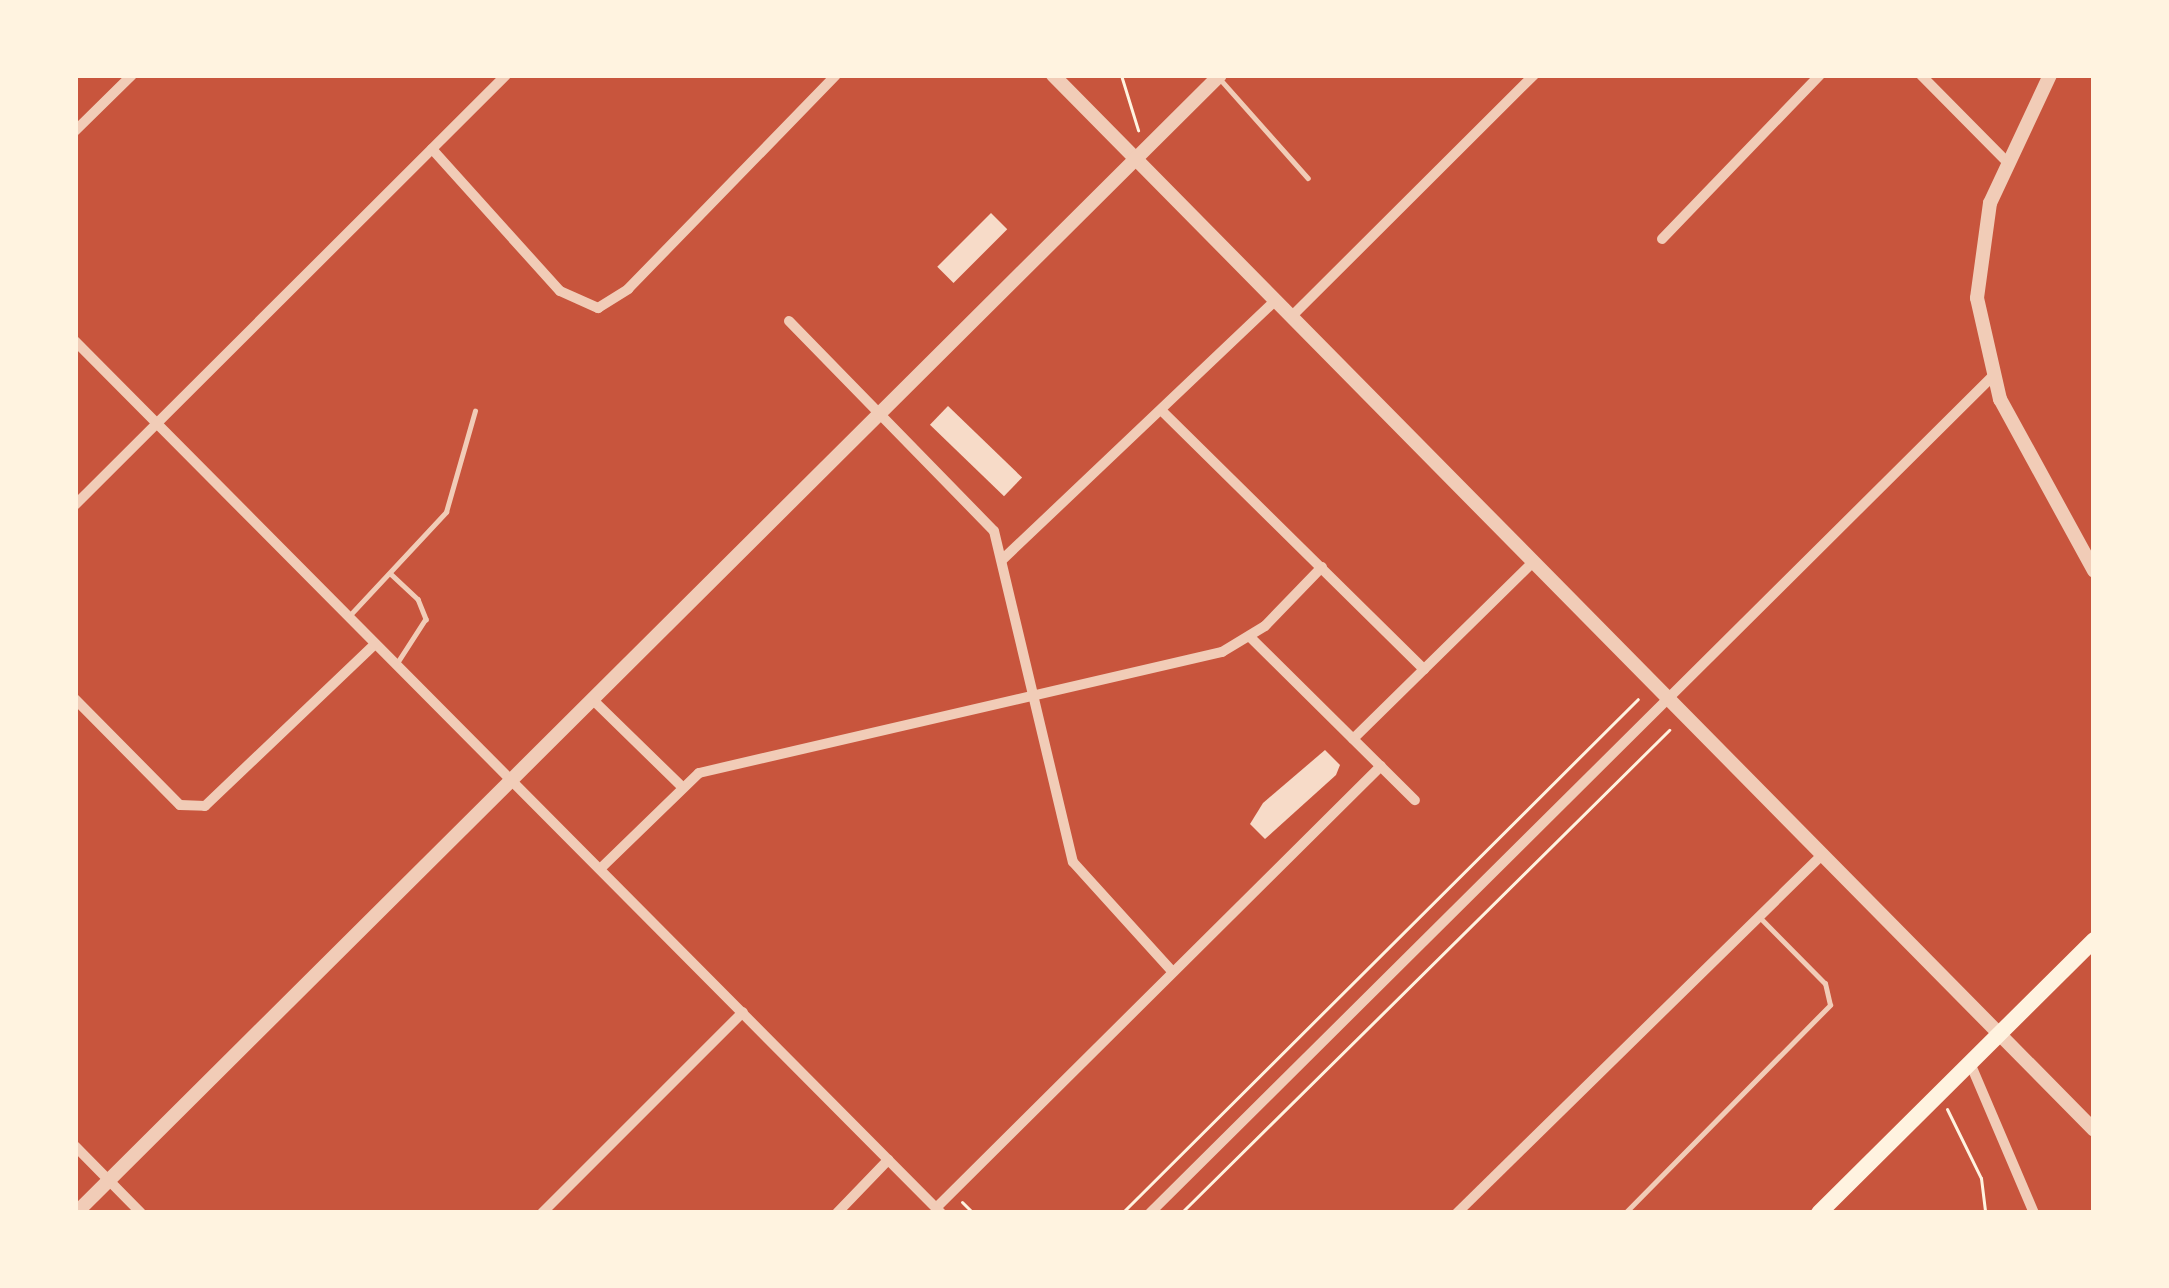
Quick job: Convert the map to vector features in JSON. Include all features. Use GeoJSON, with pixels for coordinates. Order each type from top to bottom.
{"type":"FeatureCollection","features":[{"type":"Feature","properties":{"kind":"highway"},"geometry":{"type":"LineString","coordinates":[[1819,1213],[2094,940]]}},
{"type":"Feature","properties":{"kind":"street"},"geometry":{"type":"LineString","coordinates":[[75,131],[132,75]]}},
{"type":"Feature","properties":{"kind":"street"},"geometry":{"type":"LineString","coordinates":[[75,505],[506,75]]}},
{"type":"Feature","properties":{"kind":"street"},"geometry":{"type":"LineString","coordinates":[[432,149],[560,291],[587,307],[610,304],[836,75]]}},
{"type":"Feature","properties":{"kind":"street"},"geometry":{"type":"LineString","coordinates":[[1053,75],[2094,1130]]}},
{"type":"Feature","properties":{"kind":"street"},"geometry":{"type":"LineString","coordinates":[[1292,316],[1534,75]]}},
{"type":"Feature","properties":{"kind":"street"},"geometry":{"type":"LineString","coordinates":[[1662,238],[1820,75]]}},
{"type":"Feature","properties":{"kind":"street"},"geometry":{"type":"LineString","coordinates":[[1922,75],[2008,161]]}},
{"type":"Feature","properties":{"kind":"street"},"geometry":{"type":"LineString","coordinates":[[2050,75],[2008,161],[1977,267],[1994,376],[2028,462],[2094,572]]}},
{"type":"Feature","properties":{"kind":"street"},"geometry":{"type":"LineString","coordinates":[[76,1213],[1219,76]]}},
{"type":"Feature","properties":{"kind":"street"},"geometry":{"type":"LineString","coordinates":[[1003,559],[1276,300]]}},
{"type":"Feature","properties":{"kind":"street"},"geometry":{"type":"LineString","coordinates":[[789,321],[986,518],[1003,559],[1081,878],[1172,971]]}},
{"type":"Feature","properties":{"kind":"street"},"geometry":{"type":"LineString","coordinates":[[75,341],[938,1210],[1381,766]]}},
{"type":"Feature","properties":{"kind":"street"},"geometry":{"type":"LineString","coordinates":[[1150,1213],[1994,376]]}},
{"type":"Feature","properties":{"kind":"street"},"geometry":{"type":"LineString","coordinates":[[1162,411],[1424,669]]}},
{"type":"Feature","properties":{"kind":"street"},"geometry":{"type":"LineString","coordinates":[[1353,739],[1534,560]]}},
{"type":"Feature","properties":{"kind":"street"},"geometry":{"type":"LineString","coordinates":[[600,869],[680,785],[699,773],[1222,652],[1250,638],[1322,567]]}},
{"type":"Feature","properties":{"kind":"street"},"geometry":{"type":"LineString","coordinates":[[1250,638],[1415,800]]}},
{"type":"Feature","properties":{"kind":"street"},"geometry":{"type":"LineString","coordinates":[[75,699],[180,806],[205,806],[375,644]]}},
{"type":"Feature","properties":{"kind":"street"},"geometry":{"type":"LineString","coordinates":[[592,699],[680,785]]}},
{"type":"Feature","properties":{"kind":"street"},"geometry":{"type":"LineString","coordinates":[[1457,1213],[1822,854]]}},
{"type":"Feature","properties":{"kind":"street"},"geometry":{"type":"LineString","coordinates":[[542,1213],[743,1012]]}},
{"type":"Feature","properties":{"kind":"street"},"geometry":{"type":"LineString","coordinates":[[1970,1063],[2034,1213]]}},
{"type":"Feature","properties":{"kind":"street"},"geometry":{"type":"LineString","coordinates":[[75,1146],[141,1213]]}},
{"type":"Feature","properties":{"kind":"street"},"geometry":{"type":"LineString","coordinates":[[837,1213],[888,1160]]}},
{"type":"Feature","properties":{"kind":"lane"},"geometry":{"type":"LineString","coordinates":[[1219,76],[1308,178]]}},
{"type":"Feature","properties":{"kind":"lane"},"geometry":{"type":"LineString","coordinates":[[348,617],[446,512],[475,410]]}},
{"type":"Feature","properties":{"kind":"lane"},"geometry":{"type":"LineString","coordinates":[[391,574],[418,599],[426,619],[396,665]]}},
{"type":"Feature","properties":{"kind":"lane"},"geometry":{"type":"LineString","coordinates":[[1625,1213],[1830,1005],[1825,984],[1758,916]]}},
{"type":"Feature","properties":{"kind":"path"},"geometry":{"type":"LineString","coordinates":[[1121,75],[1138,130]]}},
{"type":"Feature","properties":{"kind":"path"},"geometry":{"type":"LineString","coordinates":[[1122,1213],[1638,699]]}},
{"type":"Feature","properties":{"kind":"path"},"geometry":{"type":"LineString","coordinates":[[1181,1213],[1669,730]]}},
{"type":"Feature","properties":{"kind":"path"},"geometry":{"type":"LineString","coordinates":[[1938,1094],[1981,1178],[1985,1213]]}},
{"type":"Feature","properties":{"kind":"path"},"geometry":{"type":"LineString","coordinates":[[965,1205],[973,1213]]}},
{"type":"Feature","properties":{"kind":"building"},"geometry":{"type":"Polygon","coordinates":[[[991,213],[1007,229],[954,283],[937,267],[991,213]]]}},
{"type":"Feature","properties":{"kind":"building"},"geometry":{"type":"Polygon","coordinates":[[[948,406],[1022,478],[1004,496],[930,425],[948,406]]]}},
{"type":"Feature","properties":{"kind":"building"},"geometry":{"type":"Polygon","coordinates":[[[1325,750],[1340,765],[1336,775],[1265,839],[1250,824],[1263,803],[1325,750]]]}}]}
